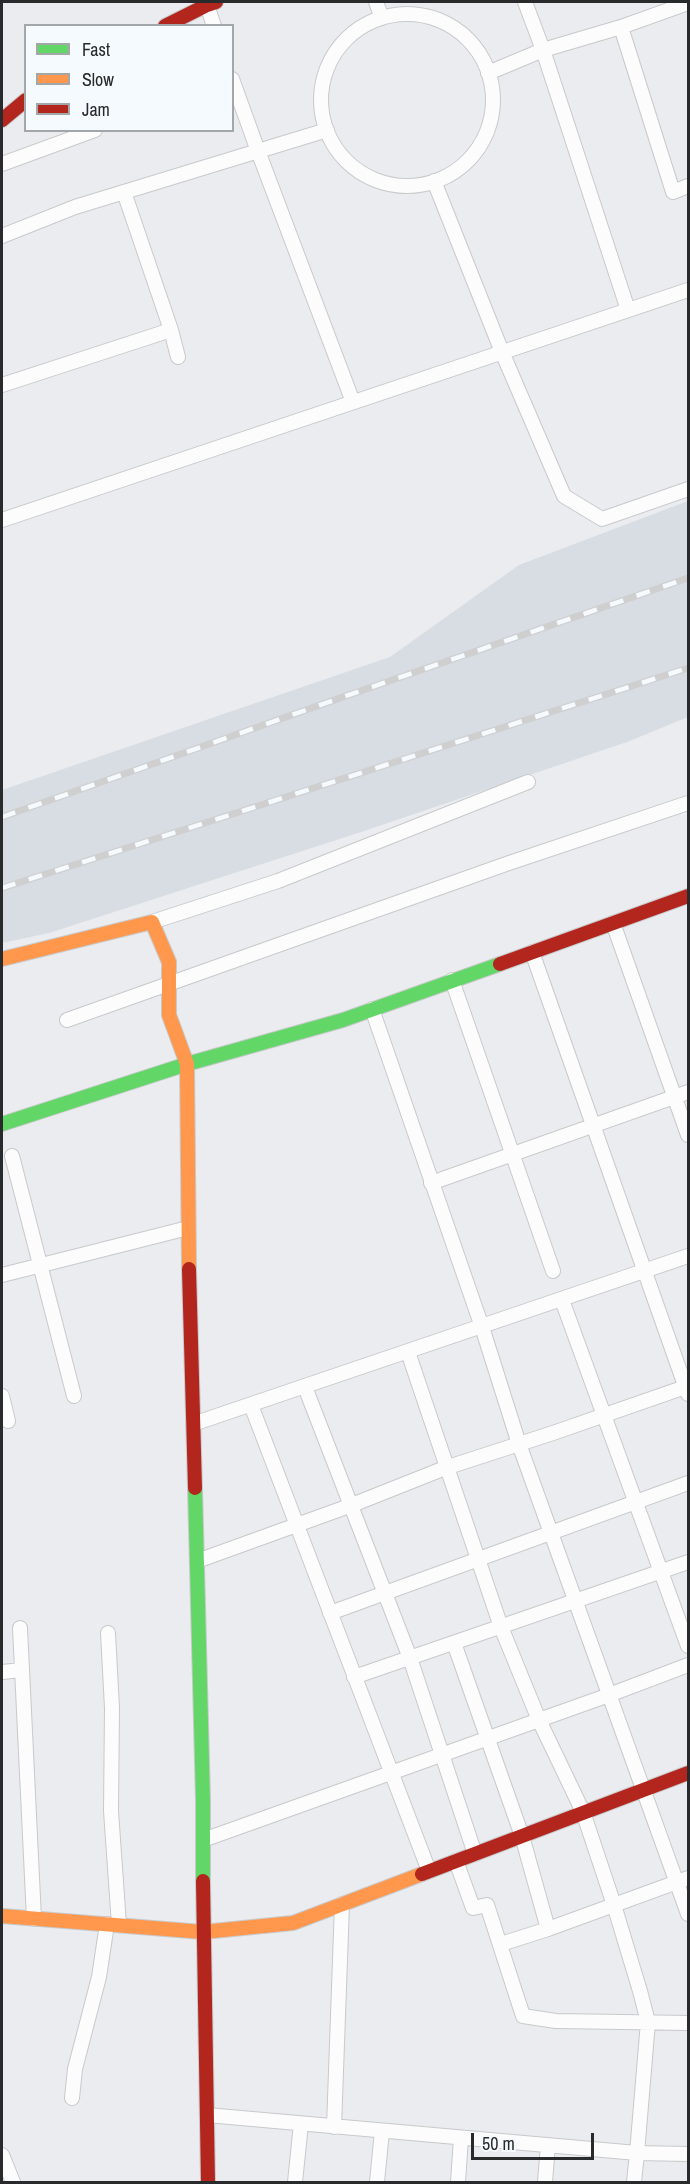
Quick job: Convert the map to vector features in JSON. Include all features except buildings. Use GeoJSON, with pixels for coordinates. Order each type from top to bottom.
{"type":"FeatureCollection","features":[{"type":"Feature","properties":{"kind":"street"},"geometry":{"type":"LineString","coordinates":[[376,2],[382,18]]}},
{"type":"Feature","properties":{"kind":"street"},"geometry":{"type":"LineString","coordinates":[[525,2],[543,50],[628,310]]}},
{"type":"Feature","properties":{"kind":"street"},"geometry":{"type":"LineString","coordinates":[[169,24],[209,3],[214,24]]}},
{"type":"Feature","properties":{"kind":"street"},"geometry":{"type":"LineString","coordinates":[[488,73],[543,50],[621,27],[688,3]]}},
{"type":"Feature","properties":{"kind":"street"},"geometry":{"type":"LineString","coordinates":[[394,14],[421,14],[446,22],[467,38],[483,59],[488,73],[492,85],[492,111],[484,138],[468,160],[447,177],[420,185],[393,185],[367,177],[345,160],[329,138],[321,112],[322,84],[331,58],[347,37],[369,22],[394,14]]}},
{"type":"Feature","properties":{"kind":"street"},"geometry":{"type":"LineString","coordinates":[[621,27],[673,192],[688,186]]}},
{"type":"Feature","properties":{"kind":"street"},"geometry":{"type":"LineString","coordinates":[[234,83],[353,402]]}},
{"type":"Feature","properties":{"kind":"street"},"geometry":{"type":"LineString","coordinates":[[2,120],[24,102]]}},
{"type":"Feature","properties":{"kind":"street"},"geometry":{"type":"LineString","coordinates":[[2,236],[75,207],[327,130]]}},
{"type":"Feature","properties":{"kind":"street"},"geometry":{"type":"LineString","coordinates":[[2,164],[90,132]]}},
{"type":"Feature","properties":{"kind":"street"},"geometry":{"type":"LineString","coordinates":[[434,181],[502,352],[564,496],[603,519],[688,489]]}},
{"type":"Feature","properties":{"kind":"street"},"geometry":{"type":"LineString","coordinates":[[124,192],[178,357]]}},
{"type":"Feature","properties":{"kind":"street"},"geometry":{"type":"LineString","coordinates":[[2,520],[688,290]]}},
{"type":"Feature","properties":{"kind":"street"},"geometry":{"type":"LineString","coordinates":[[2,385],[171,330]]}},
{"type":"Feature","properties":{"kind":"street"},"geometry":{"type":"LineString","coordinates":[[2,959],[152,922],[278,881],[528,782]]}},
{"type":"Feature","properties":{"kind":"street"},"geometry":{"type":"LineString","coordinates":[[67,1020],[509,863],[688,803]]}},
{"type":"Feature","properties":{"kind":"street"},"geometry":{"type":"LineString","coordinates":[[2,1124],[187,1064],[343,1020],[688,896]]}},
{"type":"Feature","properties":{"kind":"street"},"geometry":{"type":"LineString","coordinates":[[152,922],[169,962],[169,1015],[187,1064],[188,1228],[203,1840],[208,2182]]}},
{"type":"Feature","properties":{"kind":"street"},"geometry":{"type":"LineString","coordinates":[[613,923],[688,1135]]}},
{"type":"Feature","properties":{"kind":"street"},"geometry":{"type":"LineString","coordinates":[[197,1561],[352,1505],[445,1468],[688,1388],[592,1126],[532,952]]}},
{"type":"Feature","properties":{"kind":"street"},"geometry":{"type":"LineString","coordinates":[[452,980],[553,1271]]}},
{"type":"Feature","properties":{"kind":"street"},"geometry":{"type":"LineString","coordinates":[[372,1009],[482,1327],[519,1444],[642,1790],[683,1880],[688,1914]]}},
{"type":"Feature","properties":{"kind":"street"},"geometry":{"type":"LineString","coordinates":[[431,1184],[688,1092]]}},
{"type":"Feature","properties":{"kind":"street"},"geometry":{"type":"LineString","coordinates":[[12,1156],[74,1396]]}},
{"type":"Feature","properties":{"kind":"street"},"geometry":{"type":"LineString","coordinates":[[2,1275],[188,1228]]}},
{"type":"Feature","properties":{"kind":"street"},"geometry":{"type":"LineString","coordinates":[[193,1425],[688,1256]]}},
{"type":"Feature","properties":{"kind":"street"},"geometry":{"type":"LineString","coordinates":[[562,1300],[663,1571],[688,1646]]}},
{"type":"Feature","properties":{"kind":"street"},"geometry":{"type":"LineString","coordinates":[[408,1352],[445,1468],[501,1627],[538,1720],[583,1812],[614,1905],[648,2022],[634,2182]]}},
{"type":"Feature","properties":{"kind":"street"},"geometry":{"type":"LineString","coordinates":[[305,1387],[410,1658],[475,1854]]}},
{"type":"Feature","properties":{"kind":"street"},"geometry":{"type":"LineString","coordinates":[[2,1396],[8,1421]]}},
{"type":"Feature","properties":{"kind":"street"},"geometry":{"type":"LineString","coordinates":[[251,1405],[429,1871]]}},
{"type":"Feature","properties":{"kind":"street"},"geometry":{"type":"LineString","coordinates":[[330,1613],[688,1483]]}},
{"type":"Feature","properties":{"kind":"street"},"geometry":{"type":"LineString","coordinates":[[354,1677],[688,1562]]}},
{"type":"Feature","properties":{"kind":"street"},"geometry":{"type":"LineString","coordinates":[[20,1628],[34,1919]]}},
{"type":"Feature","properties":{"kind":"street"},"geometry":{"type":"LineString","coordinates":[[72,2098],[75,2069],[113,1924],[112,1708],[108,1633]]}},
{"type":"Feature","properties":{"kind":"street"},"geometry":{"type":"LineString","coordinates":[[454,1643],[522,1836],[548,1929]]}},
{"type":"Feature","properties":{"kind":"street"},"geometry":{"type":"LineString","coordinates":[[203,1840],[688,1665]]}},
{"type":"Feature","properties":{"kind":"street"},"geometry":{"type":"LineString","coordinates":[[2,1672],[22,1670]]}},
{"type":"Feature","properties":{"kind":"street"},"geometry":{"type":"LineString","coordinates":[[2,1916],[203,1932],[293,1923],[688,1773]]}},
{"type":"Feature","properties":{"kind":"street"},"geometry":{"type":"LineString","coordinates":[[456,1861],[473,1908],[487,1905],[523,2016],[556,2021],[688,2023]]}},
{"type":"Feature","properties":{"kind":"street"},"geometry":{"type":"LineString","coordinates":[[501,1944],[683,1880]]}},
{"type":"Feature","properties":{"kind":"street"},"geometry":{"type":"LineString","coordinates":[[334,2127],[342,1904]]}},
{"type":"Feature","properties":{"kind":"street"},"geometry":{"type":"LineString","coordinates":[[207,2115],[637,2153],[688,2154]]}},
{"type":"Feature","properties":{"kind":"street"},"geometry":{"type":"LineString","coordinates":[[295,2182],[301,2124]]}},
{"type":"Feature","properties":{"kind":"street"},"geometry":{"type":"LineString","coordinates":[[377,2182],[382,2131]]}},
{"type":"Feature","properties":{"kind":"street"},"geometry":{"type":"LineString","coordinates":[[458,2182],[461,2138]]}},
{"type":"Feature","properties":{"kind":"street"},"geometry":{"type":"LineString","coordinates":[[545,2182],[548,2145]]}},
{"type":"Feature","properties":{"kind":"street"},"geometry":{"type":"LineString","coordinates":[[2,2155],[13,2182]]}},
{"type":"Feature","properties":{"kind":"shaded area"},"geometry":{"type":"Polygon","coordinates":[[[688,501],[688,717],[627,742],[358,833],[49,933],[2,943],[2,790],[390,657],[519,565],[688,501]]]}},
{"type":"Feature","properties":{"kind":"railway"},"geometry":{"type":"LineString","coordinates":[[2,817],[688,578]]}},
{"type":"Feature","properties":{"kind":"railway"},"geometry":{"type":"LineString","coordinates":[[2,888],[688,668]]}},
{"type":"Feature","properties":{"kind":"traffic: fast"},"geometry":{"type":"LineString","coordinates":[[2,1124],[187,1064],[343,1020],[500,964]]}},
{"type":"Feature","properties":{"kind":"traffic: fast"},"geometry":{"type":"LineString","coordinates":[[195,1488],[203,1881]]}},
{"type":"Feature","properties":{"kind":"traffic: slow"},"geometry":{"type":"LineString","coordinates":[[2,959],[152,922],[169,962],[169,1015],[187,1064],[189,1269]]}},
{"type":"Feature","properties":{"kind":"traffic: slow"},"geometry":{"type":"LineString","coordinates":[[2,1916],[203,1932],[293,1923],[422,1874]]}},
{"type":"Feature","properties":{"kind":"traffic: jam"},"geometry":{"type":"LineString","coordinates":[[205,2],[207,5],[216,2]]}},
{"type":"Feature","properties":{"kind":"traffic: jam"},"geometry":{"type":"LineString","coordinates":[[169,24],[207,5]]}},
{"type":"Feature","properties":{"kind":"traffic: jam"},"geometry":{"type":"LineString","coordinates":[[2,120],[24,102]]}},
{"type":"Feature","properties":{"kind":"traffic: jam"},"geometry":{"type":"LineString","coordinates":[[500,964],[688,896]]}},
{"type":"Feature","properties":{"kind":"traffic: jam"},"geometry":{"type":"LineString","coordinates":[[189,1269],[195,1488]]}},
{"type":"Feature","properties":{"kind":"traffic: jam"},"geometry":{"type":"LineString","coordinates":[[422,1874],[688,1773]]}},
{"type":"Feature","properties":{"kind":"traffic: jam"},"geometry":{"type":"LineString","coordinates":[[203,1881],[208,2182]]}}]}
